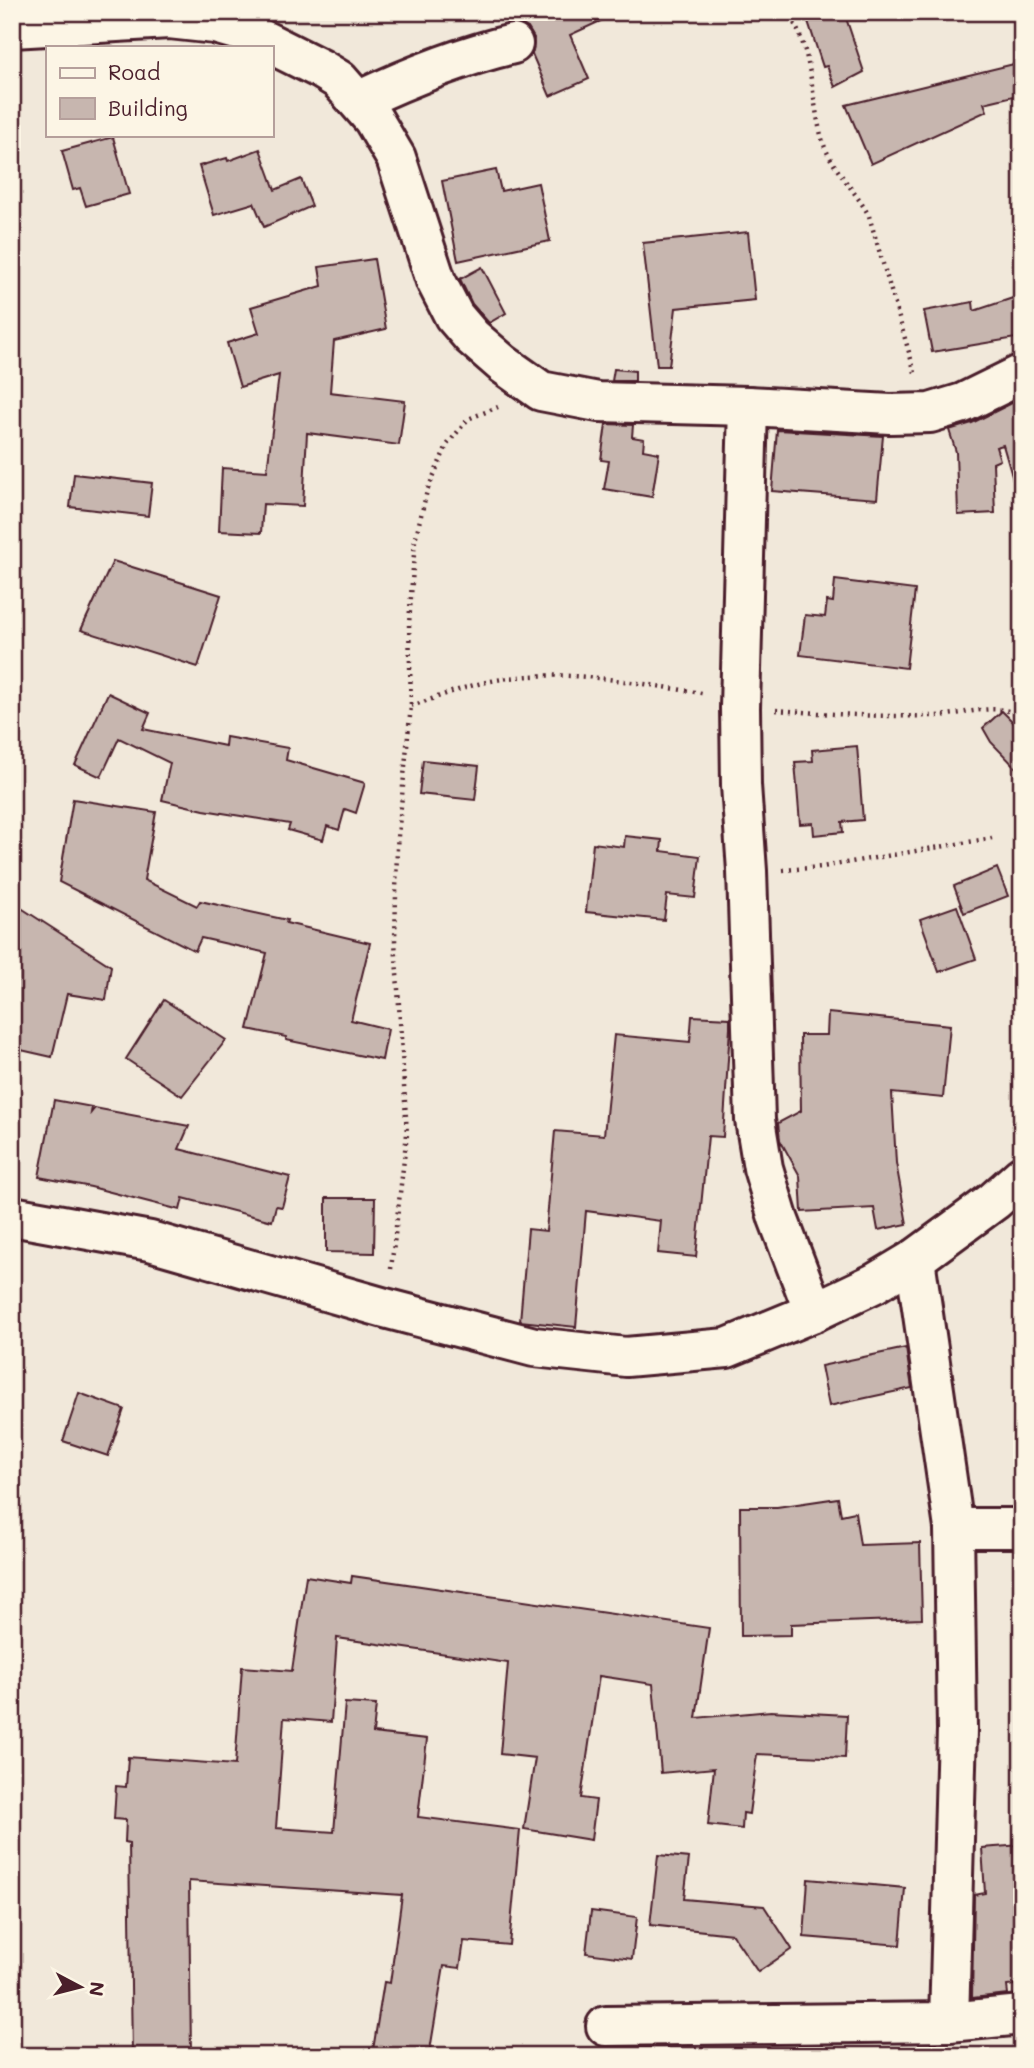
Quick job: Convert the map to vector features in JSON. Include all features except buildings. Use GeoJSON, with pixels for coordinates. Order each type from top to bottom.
{"type":"FeatureCollection","features":[{"type":"Feature","properties":{"kind":"street"},"geometry":{"type":"LineString","coordinates":[[12,28],[169,19],[215,24],[253,35],[338,80],[373,120],[396,158],[436,281],[454,316],[472,337],[503,364],[541,391],[598,402],[748,406],[890,414],[930,413],[963,403],[1022,374]]}},
{"type":"Feature","properties":{"kind":"street"},"geometry":{"type":"LineString","coordinates":[[358,101],[436,66],[513,44]]}},
{"type":"Feature","properties":{"kind":"street"},"geometry":{"type":"LineString","coordinates":[[748,406],[740,704],[755,1120],[763,1168],[778,1218],[814,1312]]}},
{"type":"Feature","properties":{"kind":"street"},"geometry":{"type":"LineString","coordinates":[[12,1216],[150,1241],[534,1348],[626,1357],[727,1348],[814,1312],[875,1283],[915,1259],[1022,1176]]}},
{"type":"Feature","properties":{"kind":"street"},"geometry":{"type":"LineString","coordinates":[[915,1259],[954,1528],[957,1730],[948,2022]]}},
{"type":"Feature","properties":{"kind":"street"},"geometry":{"type":"LineString","coordinates":[[954,1528],[1022,1528]]}},
{"type":"Feature","properties":{"kind":"street"},"geometry":{"type":"LineString","coordinates":[[606,2026],[948,2022],[1022,2015]]}},
{"type":"Feature","properties":{"kind":"path"},"geometry":{"type":"LineString","coordinates":[[786,12],[799,31],[823,142],[834,165],[869,216],[907,352],[930,413]]}},
{"type":"Feature","properties":{"kind":"path"},"geometry":{"type":"LineString","coordinates":[[385,1308],[407,1133],[395,941],[397,846],[411,706],[409,624],[415,540],[428,491],[447,445],[468,418],[541,391]]}},
{"type":"Feature","properties":{"kind":"path"},"geometry":{"type":"LineString","coordinates":[[411,706],[479,684],[532,676],[577,674],[740,704],[842,715],[934,716],[996,708],[1010,710],[1022,716]]}},
{"type":"Feature","properties":{"kind":"path"},"geometry":{"type":"LineString","coordinates":[[747,872],[822,867],[992,838]]}}]}
